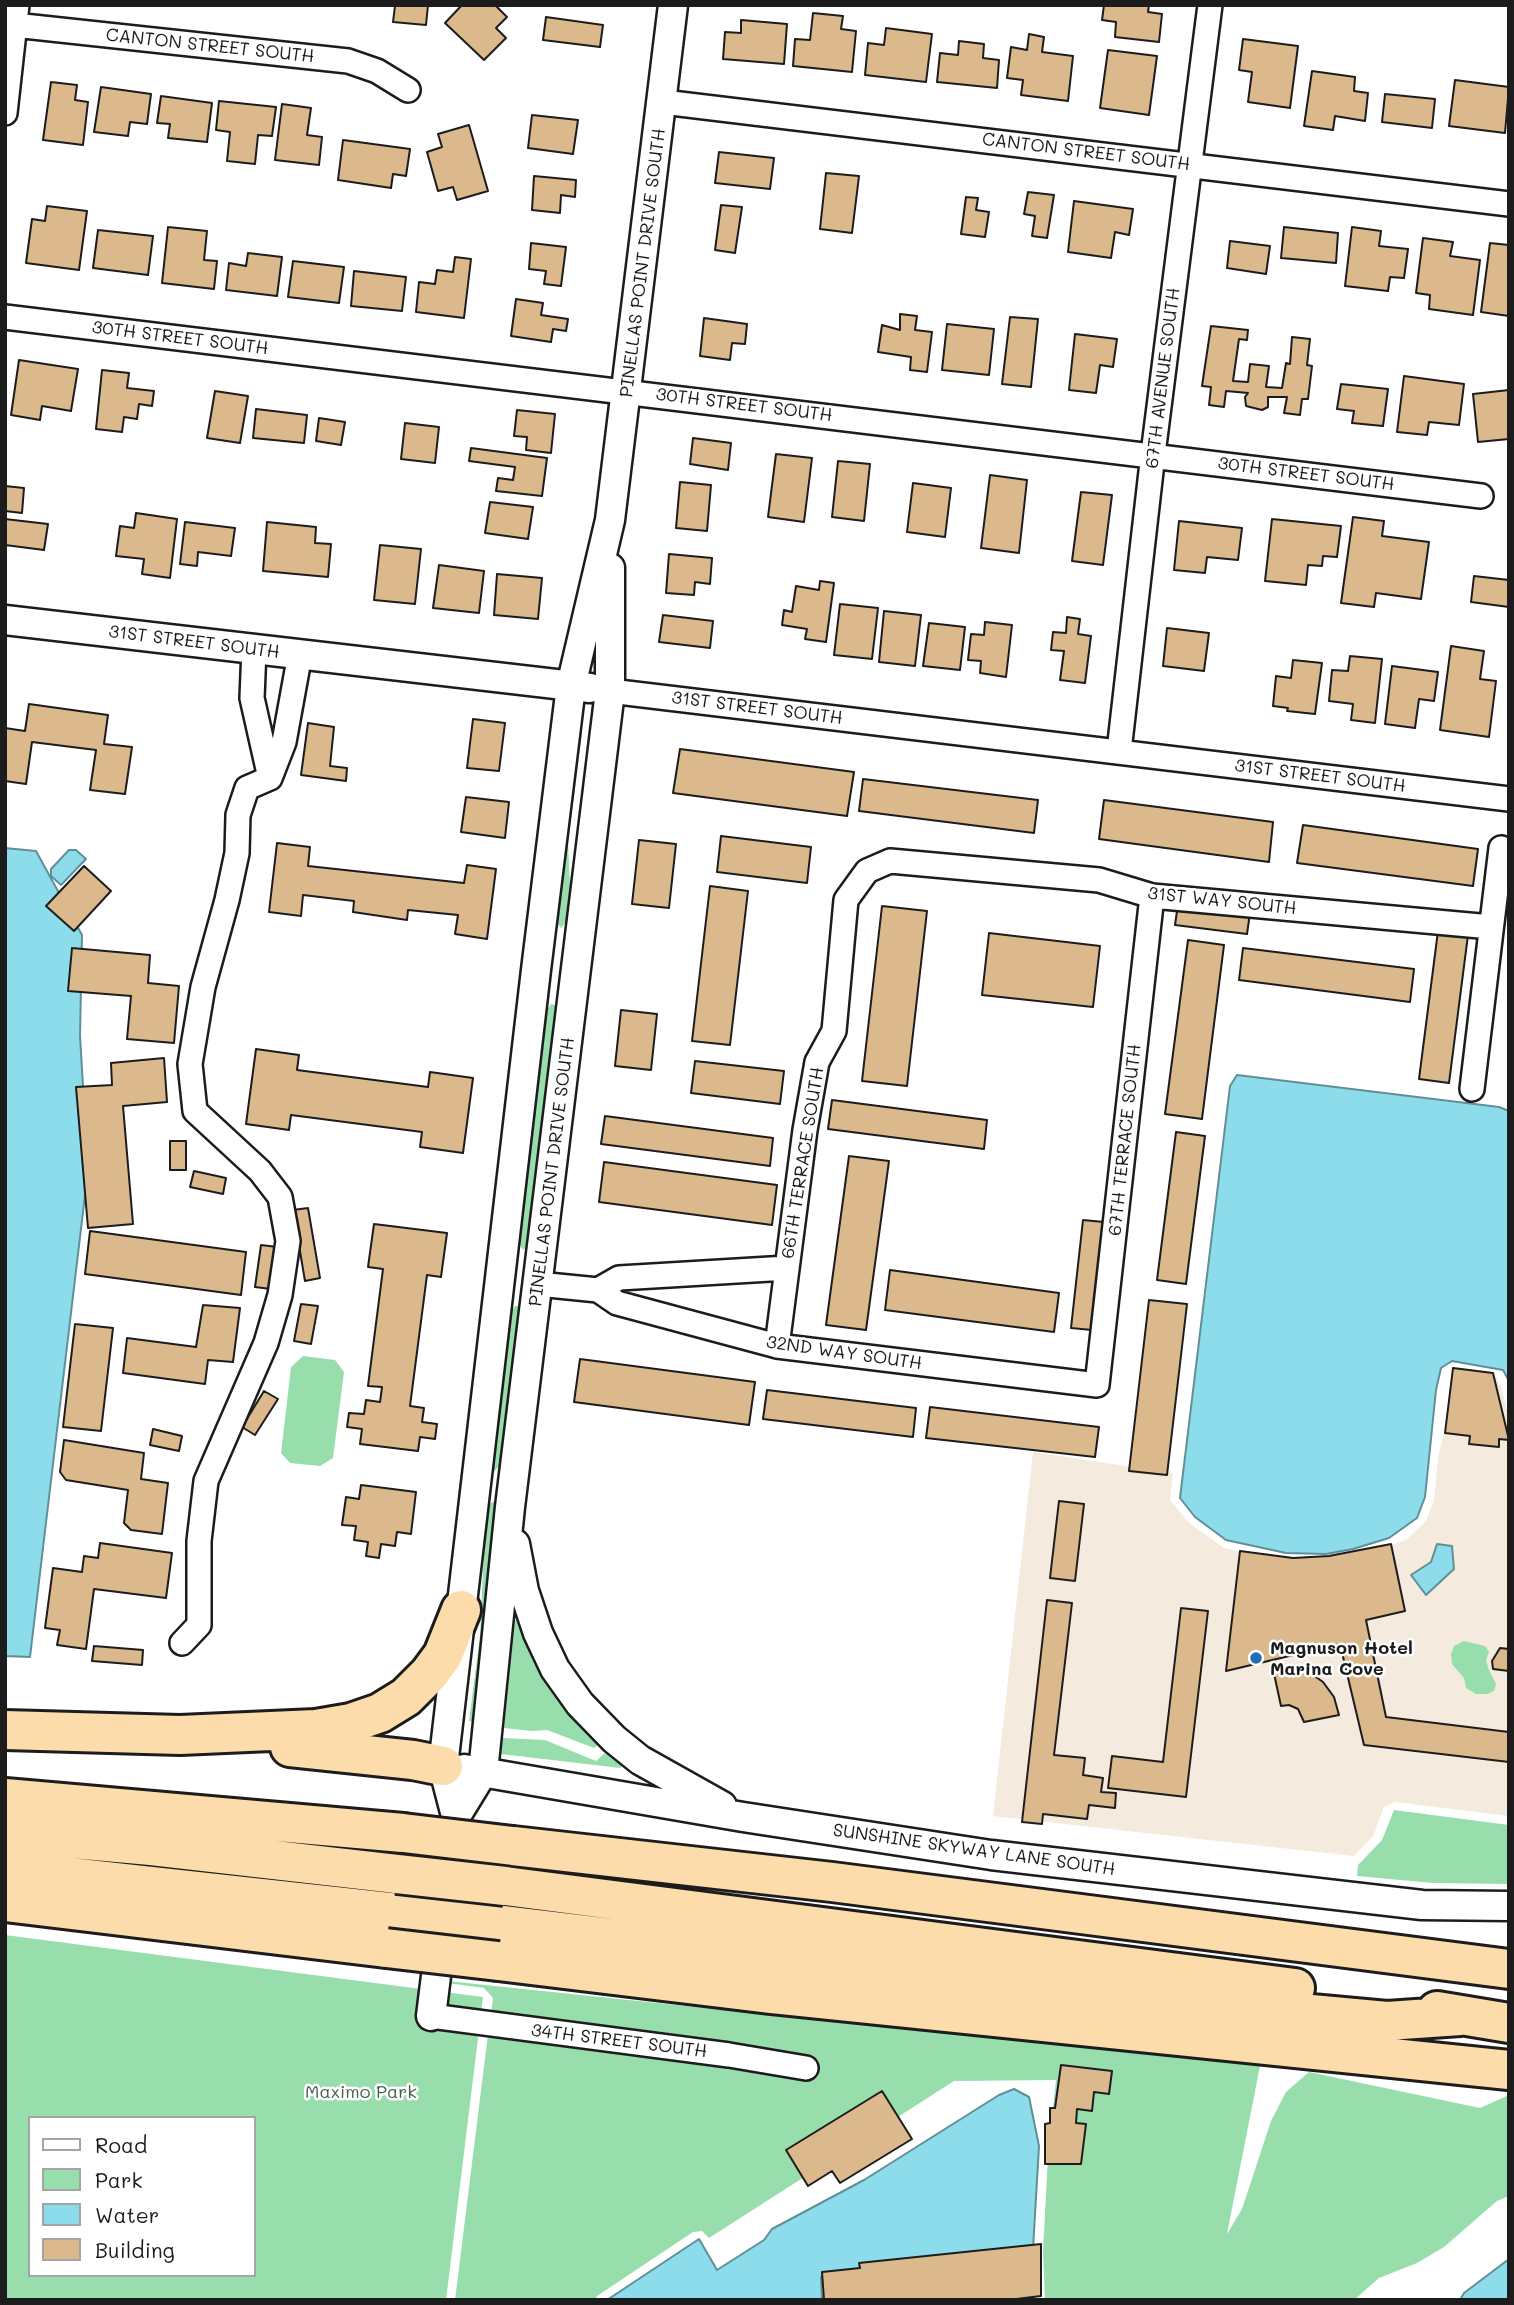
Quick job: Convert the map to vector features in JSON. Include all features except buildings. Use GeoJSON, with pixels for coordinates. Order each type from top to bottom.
{"type":"FeatureCollection","features":[{"type":"Feature","properties":{"kind":"highway"},"geometry":{"type":"LineString","coordinates":[[5,1730],[180,1735],[316,1729],[351,1723],[380,1713],[406,1696],[429,1674],[443,1656],[461,1610]]}},
{"type":"Feature","properties":{"kind":"highway"},"geometry":{"type":"LineString","coordinates":[[180,1735],[413,1760],[443,1766]]}},
{"type":"Feature","properties":{"kind":"highway"},"geometry":{"type":"LineString","coordinates":[[5,1798],[403,1833],[832,1882],[1509,1969]]}},
{"type":"Feature","properties":{"kind":"highway"},"geometry":{"type":"LineString","coordinates":[[5,1833],[151,1846],[505,1886],[1400,2002],[1460,2016],[1509,2023]]}},
{"type":"Feature","properties":{"kind":"highway"},"geometry":{"type":"LineString","coordinates":[[5,1870],[444,1918],[1029,1988],[1387,2021],[1460,2016]]}},
{"type":"Feature","properties":{"kind":"highway"},"geometry":{"type":"LineString","coordinates":[[5,1902],[770,1994],[1509,2070]]}},
{"type":"Feature","properties":{"kind":"street","name":"PINELLAS POINT DRIVE SOUTH"},"geometry":{"type":"LineString","coordinates":[[431,2016],[456,1816],[443,1766],[571,686],[610,520],[673,5]]}},
{"type":"Feature","properties":{"kind":"street","name":"67TH AVENUE SOUTH"},"geometry":{"type":"LineString","coordinates":[[1119,751],[1153,454],[1210,5]]}},
{"type":"Feature","properties":{"kind":"street","name":"CANTON STREET SOUTH"},"geometry":{"type":"LineString","coordinates":[[13,18],[348,61],[377,71],[408,90]]}},
{"type":"Feature","properties":{"kind":"street"},"geometry":{"type":"LineString","coordinates":[[5,113],[13,18]]}},
{"type":"Feature","properties":{"kind":"street","name":"CANTON STREET SOUTH"},"geometry":{"type":"LineString","coordinates":[[663,102],[1509,204]]}},
{"type":"Feature","properties":{"kind":"street","name":"30TH STREET SOUTH"},"geometry":{"type":"LineString","coordinates":[[5,317],[1153,454],[1481,496]]}},
{"type":"Feature","properties":{"kind":"street","name":"PINELLAS POINT DRIVE SOUTH"},"geometry":{"type":"LineString","coordinates":[[456,1816],[483,1772],[510,1507],[610,691],[610,520]]}},
{"type":"Feature","properties":{"kind":"street","name":"31ST STREET SOUTH"},"geometry":{"type":"LineString","coordinates":[[5,620],[1509,799]]}},
{"type":"Feature","properties":{"kind":"street"},"geometry":{"type":"LineString","coordinates":[[254,649],[252,698],[270,778]]}},
{"type":"Feature","properties":{"kind":"street"},"geometry":{"type":"LineString","coordinates":[[182,1643],[199,1625],[199,1541],[206,1481],[266,1343],[280,1295],[288,1241],[280,1197],[260,1171],[195,1111],[190,1064],[203,987],[237,853],[238,815],[247,788],[270,778],[284,742],[300,654]]}},
{"type":"Feature","properties":{"kind":"street"},"geometry":{"type":"LineString","coordinates":[[1472,1089],[1501,848]]}},
{"type":"Feature","properties":{"kind":"street","name":"31ST WAY SOUTH"},"geometry":{"type":"LineString","coordinates":[[845,900],[867,871],[890,861],[1099,880],[1152,896],[1491,927]]}},
{"type":"Feature","properties":{"kind":"street","name":"67TH TERRACE SOUTH"},"geometry":{"type":"LineString","coordinates":[[1097,1385],[1152,896]]}},
{"type":"Feature","properties":{"kind":"street","name":"66TH TERRACE SOUTH"},"geometry":{"type":"LineString","coordinates":[[777,1346],[805,1129],[817,1062],[834,1031],[845,900]]}},
{"type":"Feature","properties":{"kind":"street","name":"32ND WAY SOUTH"},"geometry":{"type":"LineString","coordinates":[[598,1290],[619,1278],[787,1268]]}},
{"type":"Feature","properties":{"kind":"street"},"geometry":{"type":"LineString","coordinates":[[646,1311],[650,1277]]}},
{"type":"Feature","properties":{"kind":"street"},"geometry":{"type":"LineString","coordinates":[[500,1280],[538,1284]]}},
{"type":"Feature","properties":{"kind":"street","name":"32ND WAY SOUTH"},"geometry":{"type":"LineString","coordinates":[[538,1284],[598,1290],[617,1303],[777,1346],[1097,1385]]}},
{"type":"Feature","properties":{"kind":"street"},"geometry":{"type":"LineString","coordinates":[[475,1493],[496,1486],[515,1469]]}},
{"type":"Feature","properties":{"kind":"street"},"geometry":{"type":"LineString","coordinates":[[510,1507],[517,1556],[529,1608],[550,1660],[570,1691],[601,1727],[640,1760],[743,1817]]}},
{"type":"Feature","properties":{"kind":"street","name":"SUNSHINE SKYWAY LANE SOUTH"},"geometry":{"type":"LineString","coordinates":[[443,1766],[743,1817],[991,1855],[1422,1905],[1509,1906]]}},
{"type":"Feature","properties":{"kind":"street","name":"34TH STREET SOUTH"},"geometry":{"type":"LineString","coordinates":[[431,2016],[729,2055],[806,2068]]}},
{"type":"Feature","properties":{"kind":"shaded area"},"geometry":{"type":"Polygon","coordinates":[[[1461,1371],[1497,1378],[1509,1419],[1509,1816],[1395,1802],[1384,1807],[1373,1836],[1354,1856],[993,1816],[1033,1452],[1173,1473],[1170,1500],[1189,1523],[1224,1548],[1284,1561],[1357,1557],[1406,1540],[1426,1521],[1434,1500],[1439,1452],[1461,1371]]]}},
{"type":"Feature","properties":{"kind":"green space"},"geometry":{"type":"Polygon","coordinates":[[[580,730],[582,733],[568,843],[571,907],[570,917],[561,928],[557,923],[556,912],[580,730]]]}},
{"type":"Feature","properties":{"kind":"green space"},"geometry":{"type":"Polygon","coordinates":[[[551,1004],[555,1005],[557,1015],[531,1242],[523,1250],[518,1241],[544,1014],[551,1004]]]}},
{"type":"Feature","properties":{"kind":"green space"},"geometry":{"type":"Polygon","coordinates":[[[515,1306],[520,1310],[502,1463],[490,1476],[510,1314],[515,1306]]]}},
{"type":"Feature","properties":{"kind":"green space"},"geometry":{"type":"Polygon","coordinates":[[[303,1356],[335,1360],[344,1372],[333,1458],[320,1466],[290,1463],[281,1453],[291,1367],[303,1356]]]}},
{"type":"Feature","properties":{"kind":"green space"},"geometry":{"type":"Polygon","coordinates":[[[500,1498],[475,1722],[469,1721],[480,1635],[486,1506],[500,1498]]]}},
{"type":"Feature","properties":{"kind":"green space"},"geometry":{"type":"Polygon","coordinates":[[[515,1620],[518,1620],[548,1686],[572,1718],[598,1745],[594,1748],[547,1730],[504,1728],[515,1620]]]}},
{"type":"Feature","properties":{"kind":"green space"},"geometry":{"type":"Polygon","coordinates":[[[1464,1641],[1485,1646],[1489,1652],[1486,1660],[1496,1684],[1494,1691],[1476,1694],[1466,1688],[1464,1678],[1452,1664],[1451,1654],[1454,1646],[1464,1641]]]}},
{"type":"Feature","properties":{"kind":"green space"},"geometry":{"type":"Polygon","coordinates":[[[503,1738],[545,1740],[596,1761],[606,1752],[622,1766],[620,1768],[501,1754],[503,1738]]]}},
{"type":"Feature","properties":{"kind":"green space"},"geometry":{"type":"Polygon","coordinates":[[[1394,1810],[1509,1825],[1509,1884],[1433,1883],[1357,1876],[1358,1865],[1382,1840],[1394,1810]]]}},
{"type":"Feature","properties":{"kind":"green space","name":"Maximo Park"},"geometry":{"type":"Polygon","coordinates":[[[5,1935],[483,1997],[446,2300],[5,2300],[5,1935]]]}},
{"type":"Feature","properties":{"kind":"green space"},"geometry":{"type":"Polygon","coordinates":[[[447,1981],[1260,2066],[1227,2234],[1242,2209],[1271,2121],[1286,2092],[1309,2072],[1480,2108],[1509,2095],[1509,2196],[1497,2201],[1444,2247],[1417,2263],[1379,2278],[1354,2300],[1045,2300],[1043,2251],[1048,2157],[1056,2080],[954,2081],[709,2238],[702,2231],[693,2232],[597,2296],[595,2300],[455,2300],[488,2034],[815,2079],[818,2060],[730,2045],[491,2014],[493,1998],[484,1988],[447,1981]]]}},
{"type":"Feature","properties":{"kind":"water"},"geometry":{"type":"Polygon","coordinates":[[[5,848],[36,851],[82,935],[80,1036],[88,1170],[30,1657],[5,1656],[5,848]]]}},
{"type":"Feature","properties":{"kind":"water"},"geometry":{"type":"Polygon","coordinates":[[[69,850],[76,850],[86,859],[61,885],[51,876],[51,869],[69,850]]]}},
{"type":"Feature","properties":{"kind":"water"},"geometry":{"type":"Polygon","coordinates":[[[1237,1075],[1499,1107],[1509,1111],[1509,1381],[1503,1370],[1452,1361],[1441,1368],[1436,1390],[1425,1497],[1417,1518],[1389,1538],[1353,1549],[1326,1554],[1286,1553],[1226,1540],[1195,1517],[1180,1498],[1230,1086],[1237,1075]]]}},
{"type":"Feature","properties":{"kind":"water"},"geometry":{"type":"Polygon","coordinates":[[[1437,1544],[1452,1546],[1454,1569],[1426,1595],[1411,1575],[1431,1562],[1437,1544]]]}},
{"type":"Feature","properties":{"kind":"water"},"geometry":{"type":"Polygon","coordinates":[[[1014,2089],[1029,2097],[1039,2146],[1033,2249],[821,2277],[822,2300],[607,2300],[699,2239],[717,2270],[764,2240],[772,2229],[864,2180],[999,2095],[1014,2089]]]}},
{"type":"Feature","properties":{"kind":"water"},"geometry":{"type":"Polygon","coordinates":[[[1509,2259],[1509,2300],[1460,2300],[1464,2293],[1509,2259]]]}},
{"type":"Feature","properties":{"kind":"place","name":"Magnuson Hotel Marina Cove"},"geometry":{"type":"Point","coordinates":[1256,1658]}}]}
